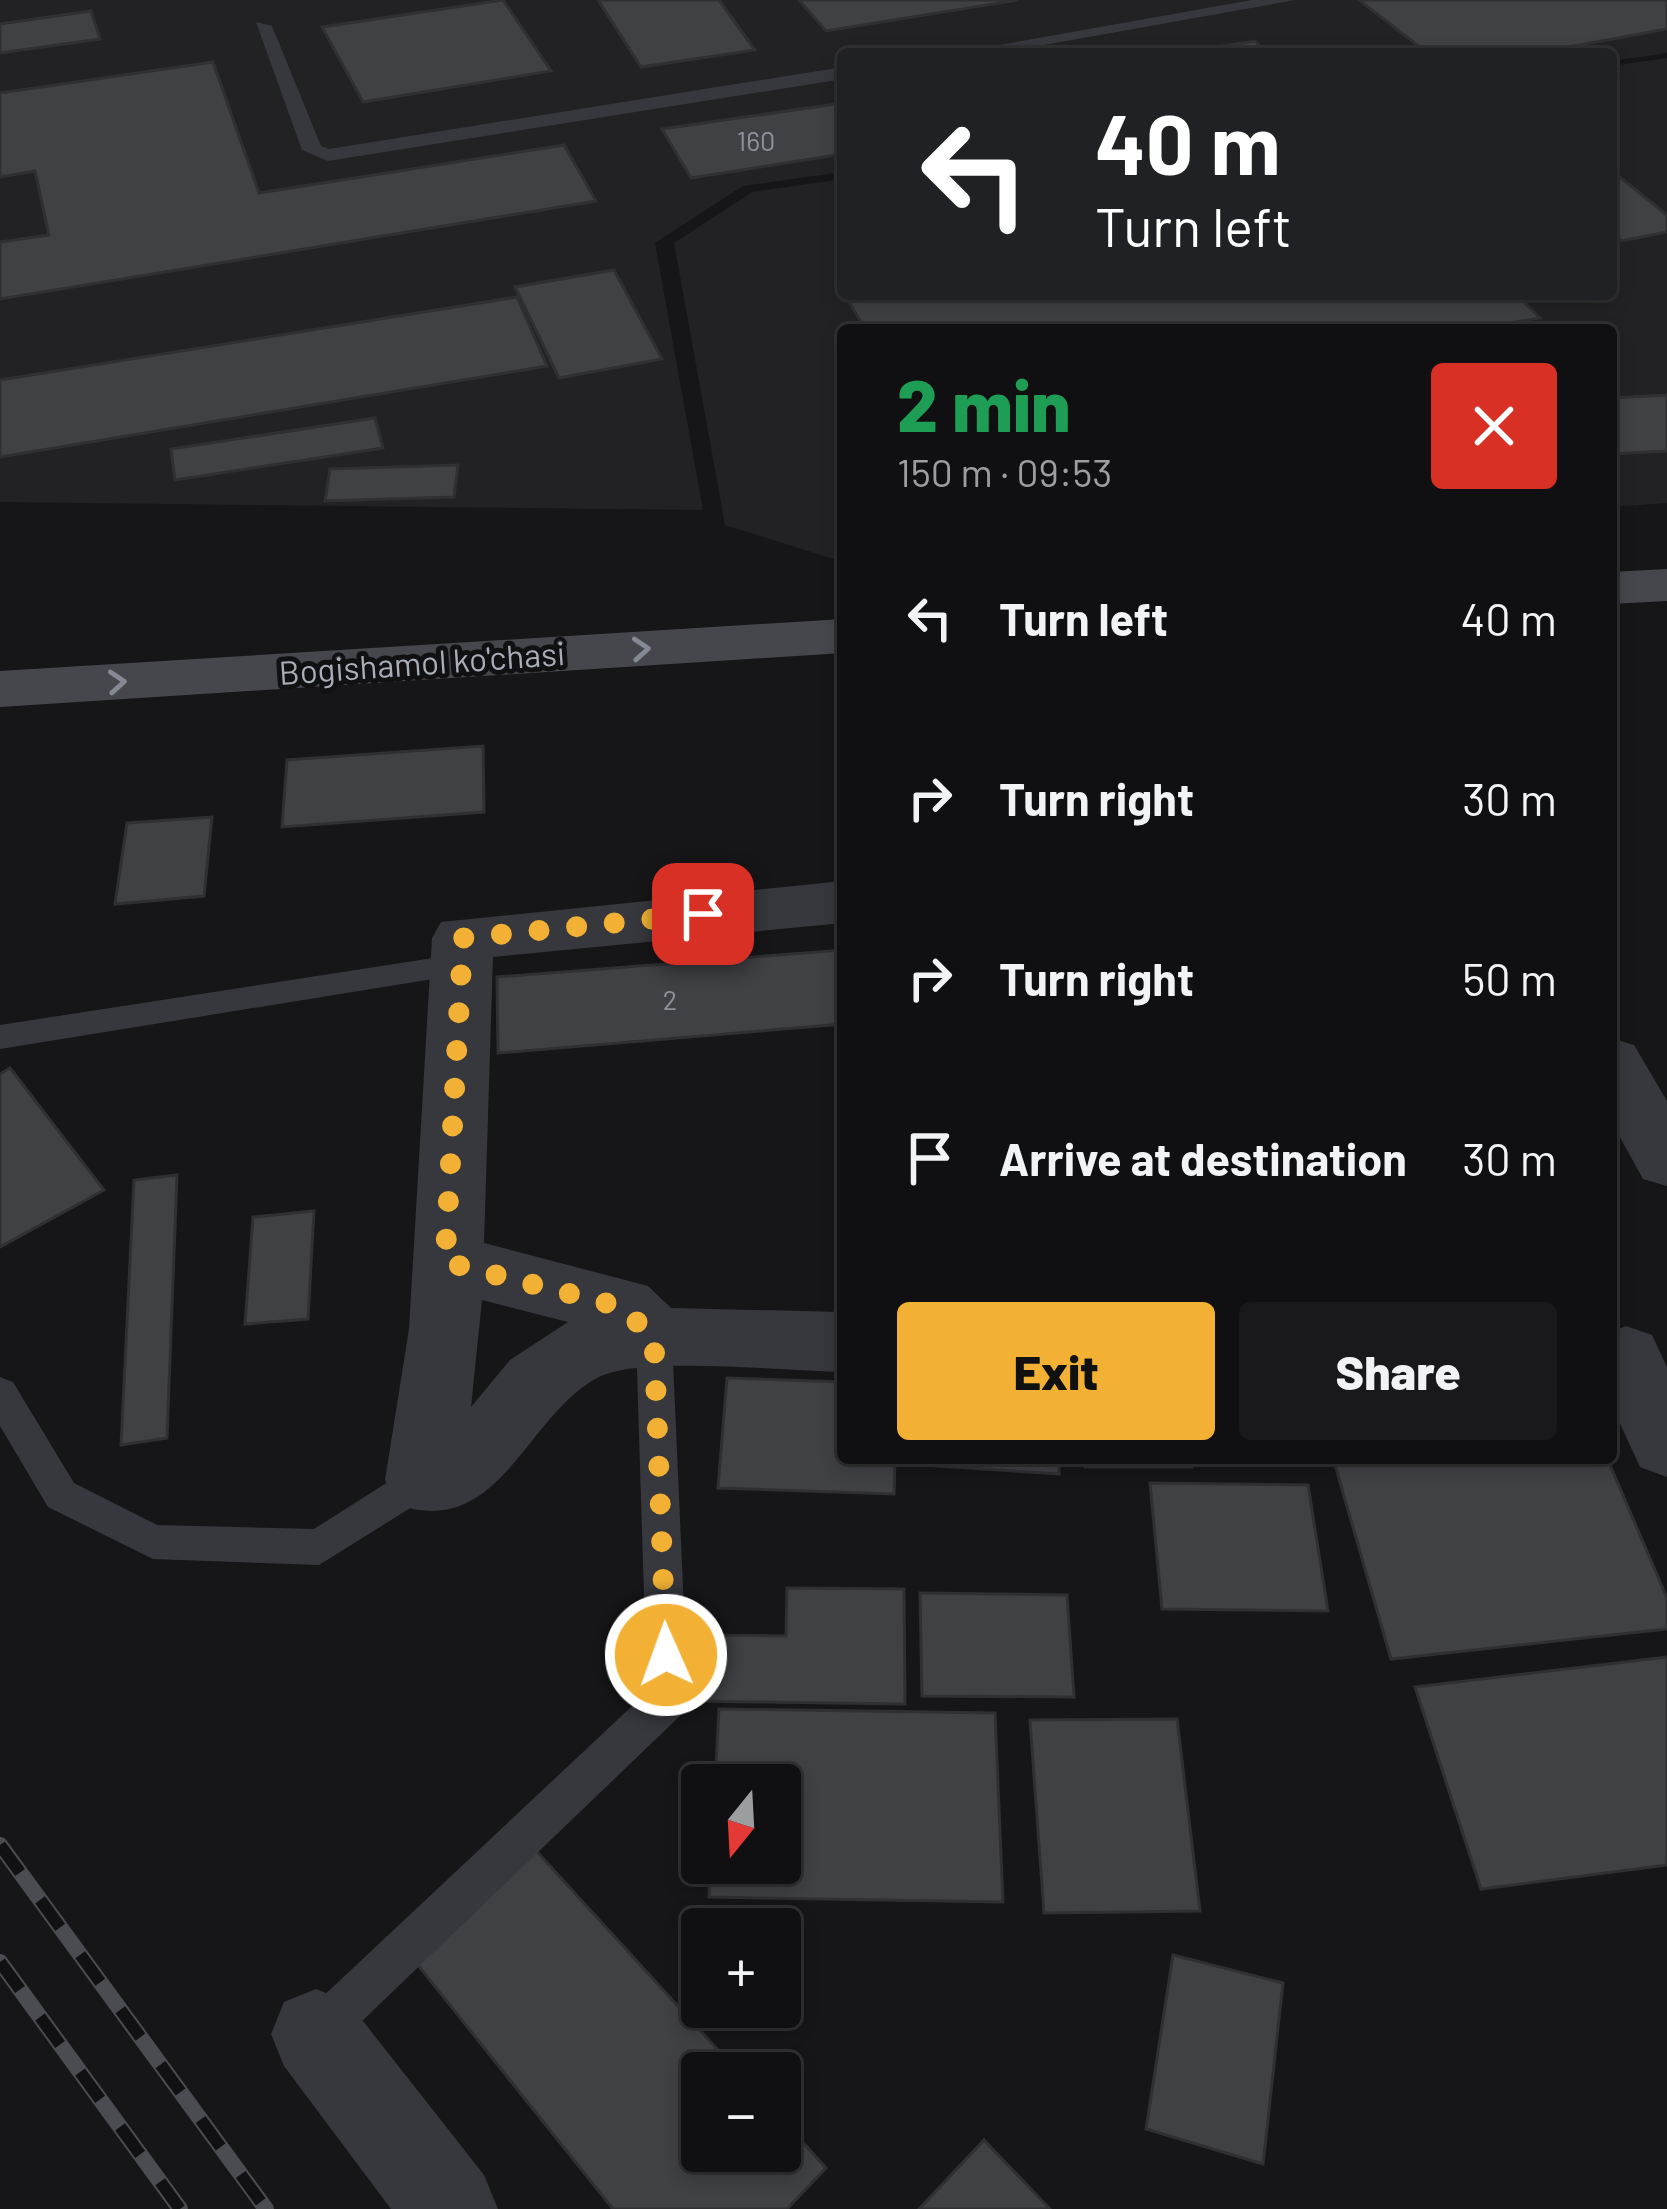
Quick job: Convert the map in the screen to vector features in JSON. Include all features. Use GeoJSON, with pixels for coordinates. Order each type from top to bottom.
{"type":"FeatureCollection","features":[{"type":"Feature","properties":{"kind":"main road"},"geometry":{"type":"LineString","coordinates":[[1617,550],[1667,547]]}},
{"type":"Feature","properties":{"kind":"main road"},"geometry":{"type":"LineString","coordinates":[[1617,588],[1667,585]]}},
{"type":"Feature","properties":{"kind":"main road","name":"Bogishamol ko'chasi"},"geometry":{"type":"LineString","coordinates":[[0,647],[837,596]]}},
{"type":"Feature","properties":{"kind":"main road","name":"Bogishamol ko'chasi"},"geometry":{"type":"LineString","coordinates":[[0,689],[837,636]]}},
{"type":"Feature","properties":{"kind":"street"},"geometry":{"type":"LineString","coordinates":[[837,903],[468,934],[459,965],[439,1395],[423,1480],[468,1466],[536,1382],[588,1346],[654,1339],[837,1342]]}},
{"type":"Feature","properties":{"kind":"street"},"geometry":{"type":"LineString","coordinates":[[1617,1072],[1667,1160]]}},
{"type":"Feature","properties":{"kind":"street"},"geometry":{"type":"LineString","coordinates":[[445,1262],[622,1307],[654,1339]]}},
{"type":"Feature","properties":{"kind":"street"},"geometry":{"type":"LineString","coordinates":[[1635,1355],[1667,1444]]}},
{"type":"Feature","properties":{"kind":"street"},"geometry":{"type":"LineString","coordinates":[[316,2034],[450,2209]]}},
{"type":"Feature","properties":{"kind":"lane"},"geometry":{"type":"LineString","coordinates":[[994,48],[1286,0]]}},
{"type":"Feature","properties":{"kind":"lane"},"geometry":{"type":"LineString","coordinates":[[262,26],[312,150],[328,155],[837,74]]}},
{"type":"Feature","properties":{"kind":"lane"},"geometry":{"type":"LineString","coordinates":[[0,1036],[459,965]]}},
{"type":"Feature","properties":{"kind":"lane"},"geometry":{"type":"LineString","coordinates":[[316,2034],[668,1700],[654,1339]]}},
{"type":"Feature","properties":{"kind":"lane"},"geometry":{"type":"LineString","coordinates":[[0,1393],[61,1495],[154,1542],[319,1546],[423,1480]]}},
{"type":"Feature","properties":{"kind":"shaded area"},"geometry":{"type":"Polygon","coordinates":[[[0,0],[1667,0],[1667,53],[1617,60],[1617,48],[837,48],[837,173],[743,186],[655,243],[703,510],[0,502],[0,0]]]}},
{"type":"Feature","properties":{"kind":"shaded area"},"geometry":{"type":"Polygon","coordinates":[[[1667,58],[1667,503],[1617,507],[1617,324],[837,324],[837,560],[725,525],[674,243],[752,192],[837,180],[837,300],[1617,300],[1617,65],[1667,58]]]}},
{"type":"Feature","properties":{"kind":"building"},"geometry":{"type":"Polygon","coordinates":[[[503,0],[551,71],[363,102],[322,27],[503,0]]]}},
{"type":"Feature","properties":{"kind":"building"},"geometry":{"type":"Polygon","coordinates":[[[598,0],[719,0],[755,50],[641,67],[598,0]]]}},
{"type":"Feature","properties":{"kind":"building"},"geometry":{"type":"Polygon","coordinates":[[[799,0],[1018,0],[826,31],[799,0]]]}},
{"type":"Feature","properties":{"kind":"building"},"geometry":{"type":"Polygon","coordinates":[[[1359,0],[1667,0],[1667,29],[1564,48],[1421,48],[1359,0]]]}},
{"type":"Feature","properties":{"kind":"building"},"geometry":{"type":"Polygon","coordinates":[[[91,11],[100,39],[0,53],[0,24],[91,11]]]}},
{"type":"Feature","properties":{"kind":"building"},"geometry":{"type":"Polygon","coordinates":[[[1255,41],[1262,48],[1209,48],[1255,41]]]}},
{"type":"Feature","properties":{"kind":"building"},"geometry":{"type":"Polygon","coordinates":[[[213,62],[259,193],[564,145],[596,201],[0,299],[0,242],[49,235],[35,171],[0,177],[0,93],[213,62]]]}},
{"type":"Feature","properties":{"kind":"building"},"geometry":{"type":"Polygon","coordinates":[[[837,104],[837,155],[691,178],[662,129],[837,104]]]}},
{"type":"Feature","properties":{"kind":"building"},"geometry":{"type":"Polygon","coordinates":[[[1617,175],[1667,215],[1667,232],[1622,241],[1617,237],[1617,175]]]}},
{"type":"Feature","properties":{"kind":"building"},"geometry":{"type":"Polygon","coordinates":[[[614,270],[662,359],[559,378],[515,287],[614,270]]]}},
{"type":"Feature","properties":{"kind":"building"},"geometry":{"type":"Polygon","coordinates":[[[517,297],[547,366],[0,457],[0,380],[517,297]]]}},
{"type":"Feature","properties":{"kind":"building"},"geometry":{"type":"Polygon","coordinates":[[[848,300],[1522,300],[1540,318],[1504,324],[862,324],[848,300]]]}},
{"type":"Feature","properties":{"kind":"building"},"geometry":{"type":"Polygon","coordinates":[[[1667,395],[1667,451],[1617,454],[1617,398],[1667,395]]]}},
{"type":"Feature","properties":{"kind":"building"},"geometry":{"type":"Polygon","coordinates":[[[375,418],[383,448],[175,480],[171,449],[375,418]]]}},
{"type":"Feature","properties":{"kind":"building"},"geometry":{"type":"Polygon","coordinates":[[[458,465],[454,497],[325,501],[330,469],[458,465]]]}},
{"type":"Feature","properties":{"kind":"building"},"geometry":{"type":"Polygon","coordinates":[[[483,746],[484,812],[282,827],[287,760],[483,746]]]}},
{"type":"Feature","properties":{"kind":"building"},"geometry":{"type":"Polygon","coordinates":[[[212,817],[204,896],[115,904],[127,823],[212,817]]]}},
{"type":"Feature","properties":{"kind":"building"},"geometry":{"type":"Polygon","coordinates":[[[837,950],[837,1025],[498,1053],[497,977],[837,950]]]}},
{"type":"Feature","properties":{"kind":"building"},"geometry":{"type":"Polygon","coordinates":[[[10,1068],[104,1190],[0,1247],[0,1074],[10,1068]]]}},
{"type":"Feature","properties":{"kind":"building"},"geometry":{"type":"Polygon","coordinates":[[[177,1175],[167,1438],[121,1445],[134,1180],[177,1175]]]}},
{"type":"Feature","properties":{"kind":"building"},"geometry":{"type":"Polygon","coordinates":[[[314,1211],[308,1319],[245,1324],[253,1217],[314,1211]]]}},
{"type":"Feature","properties":{"kind":"building"},"geometry":{"type":"Polygon","coordinates":[[[727,1378],[837,1382],[837,1464],[895,1464],[894,1494],[718,1488],[727,1378]]]}},
{"type":"Feature","properties":{"kind":"building"},"geometry":{"type":"Polygon","coordinates":[[[1059,1464],[1059,1474],[924,1465],[1059,1464]]]}},
{"type":"Feature","properties":{"kind":"building"},"geometry":{"type":"Polygon","coordinates":[[[1085,1464],[1192,1467],[1085,1467],[1085,1464]]]}},
{"type":"Feature","properties":{"kind":"building"},"geometry":{"type":"Polygon","coordinates":[[[1335,1464],[1610,1464],[1667,1598],[1667,1629],[1391,1659],[1335,1464]]]}},
{"type":"Feature","properties":{"kind":"building"},"geometry":{"type":"Polygon","coordinates":[[[1150,1483],[1308,1485],[1328,1611],[1162,1609],[1150,1483]]]}},
{"type":"Feature","properties":{"kind":"building"},"geometry":{"type":"Polygon","coordinates":[[[787,1588],[904,1589],[905,1704],[688,1701],[691,1635],[786,1636],[787,1588]]]}},
{"type":"Feature","properties":{"kind":"building"},"geometry":{"type":"Polygon","coordinates":[[[920,1593],[1067,1595],[1074,1697],[922,1696],[920,1593]]]}},
{"type":"Feature","properties":{"kind":"building"},"geometry":{"type":"Polygon","coordinates":[[[1667,1657],[1667,1865],[1481,1889],[1415,1687],[1667,1657]]]}},
{"type":"Feature","properties":{"kind":"building"},"geometry":{"type":"Polygon","coordinates":[[[719,1709],[995,1713],[1003,1902],[709,1897],[709,1884],[801,1884],[801,1764],[716,1764],[719,1709]]]}},
{"type":"Feature","properties":{"kind":"building"},"geometry":{"type":"Polygon","coordinates":[[[1177,1719],[1200,1911],[1044,1913],[1030,1720],[1177,1719]]]}},
{"type":"Feature","properties":{"kind":"building"},"geometry":{"type":"Polygon","coordinates":[[[529,1843],[681,2009],[681,2028],[698,2028],[720,2052],[681,2052],[681,2172],[801,2172],[801,2140],[826,2168],[787,2209],[613,2209],[409,1954],[529,1843]]]}},
{"type":"Feature","properties":{"kind":"building"},"geometry":{"type":"Polygon","coordinates":[[[1173,1955],[1283,1983],[1263,2164],[1146,2129],[1173,1955]]]}},
{"type":"Feature","properties":{"kind":"building"},"geometry":{"type":"Polygon","coordinates":[[[984,2140],[1050,2209],[919,2209],[984,2140]]]}},
{"type":"Feature","properties":{"kind":"railway"},"geometry":{"type":"LineString","coordinates":[[0,1845],[266,2209]]}},
{"type":"Feature","properties":{"kind":"railway"},"geometry":{"type":"LineString","coordinates":[[0,1962],[180,2209]]}},
{"type":"Feature","properties":{"kind":"route"},"geometry":{"type":"LineString","coordinates":[[666,1655],[654,1339],[622,1307],[445,1262],[459,965],[463,938],[468,934],[703,914]]}}]}
